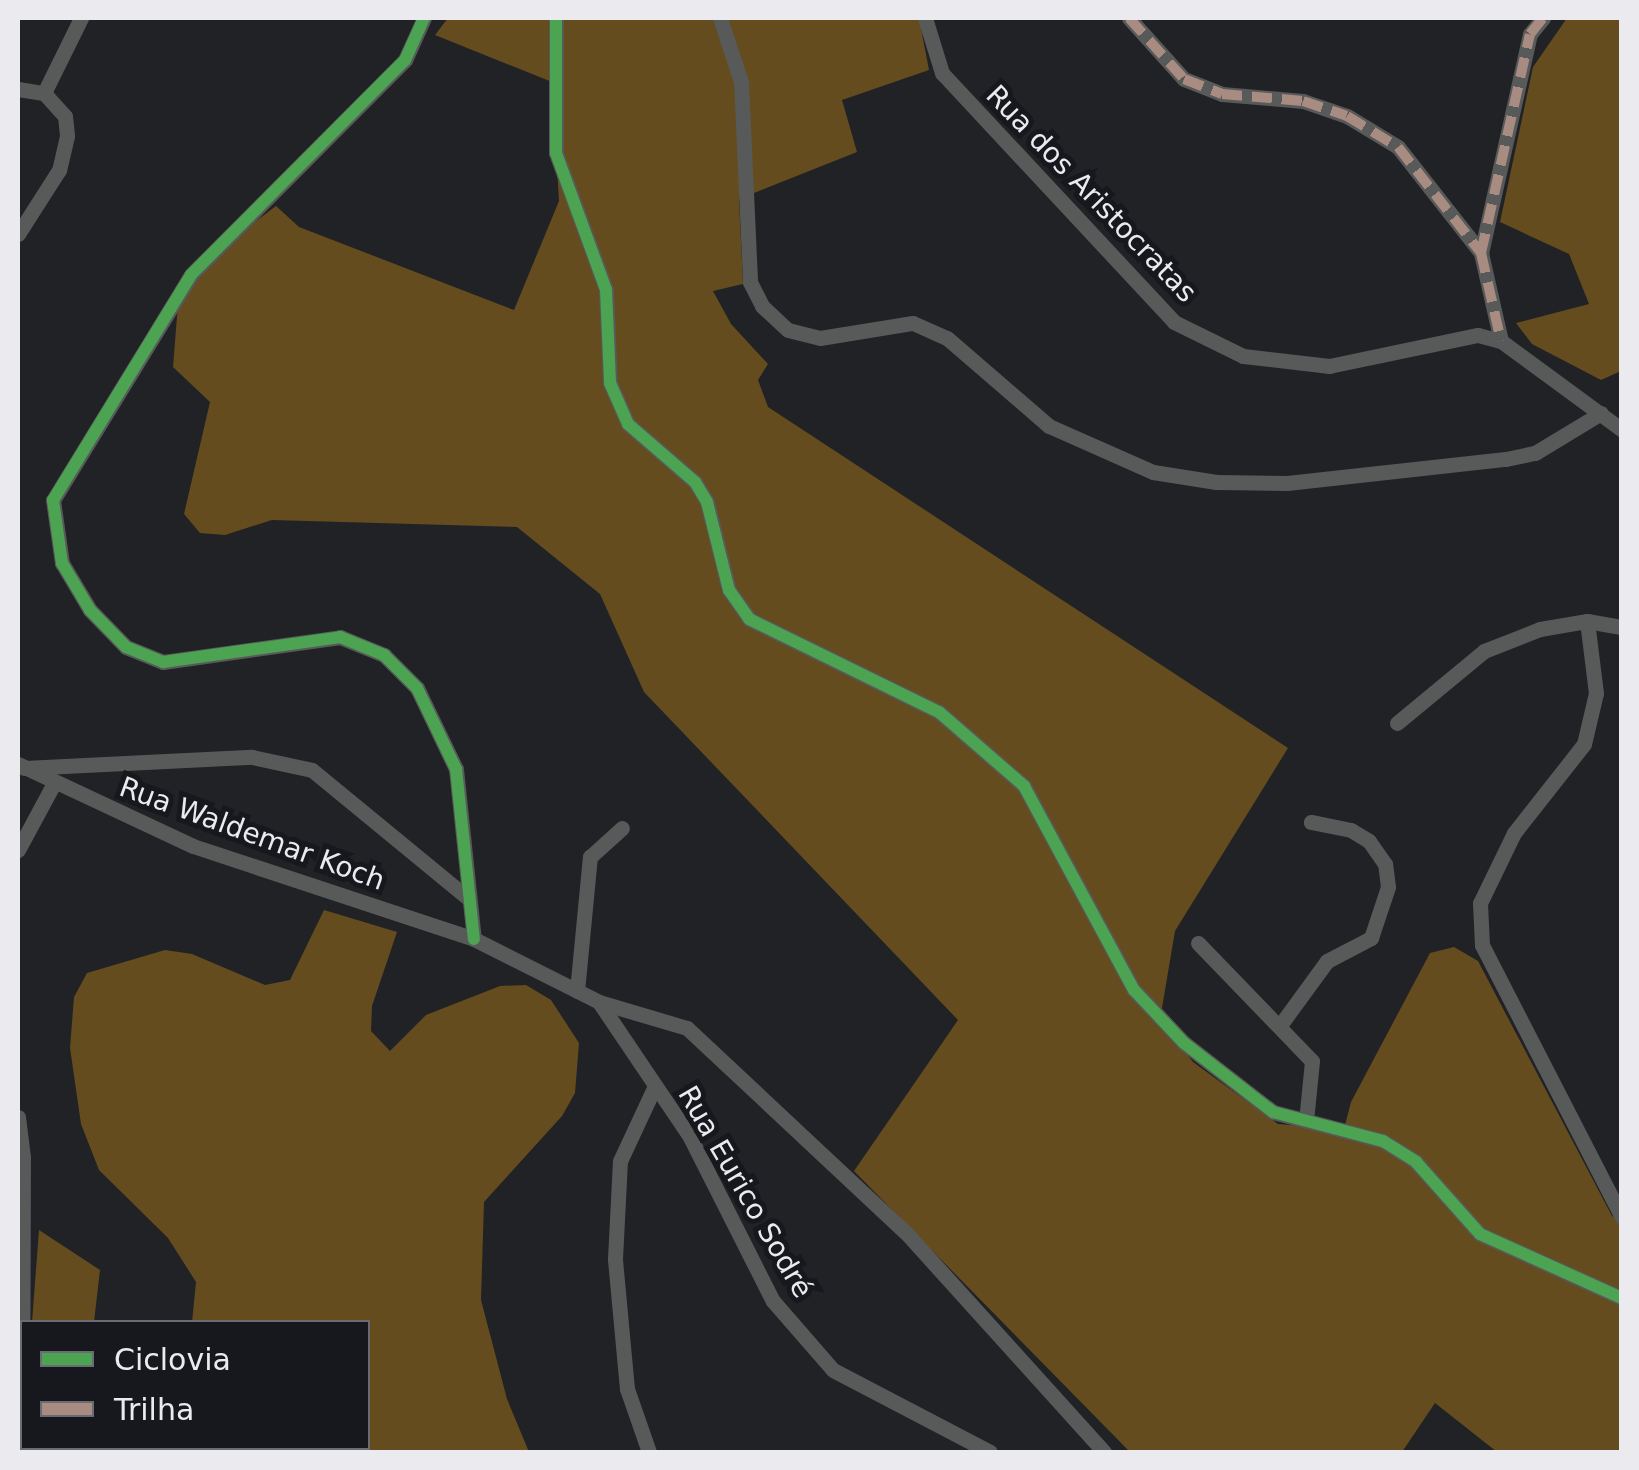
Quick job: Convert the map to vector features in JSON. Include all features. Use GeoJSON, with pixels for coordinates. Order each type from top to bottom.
{"type":"FeatureCollection","features":[{"type":"Feature","properties":{"kind":"street"},"geometry":{"type":"LineString","coordinates":[[44,93],[81,18]]}},
{"type":"Feature","properties":{"kind":"street"},"geometry":{"type":"LineString","coordinates":[[424,18],[405,60],[190,275],[53,500],[62,563],[90,610],[126,647],[163,662],[340,638],[384,655],[416,688],[456,769],[474,939]]}},
{"type":"Feature","properties":{"kind":"street"},"geometry":{"type":"LineString","coordinates":[[556,18],[556,153],[606,290],[610,383],[628,424],[695,482],[707,502],[729,590],[749,618],[939,712],[1024,786],[1134,990],[1184,1042],[1273,1112],[1383,1141],[1416,1162],[1480,1234],[1622,1298]]}},
{"type":"Feature","properties":{"kind":"street"},"geometry":{"type":"LineString","coordinates":[[720,18],[741,82],[750,282],[762,306],[788,330],[820,338],[913,323],[947,338],[1049,426],[1153,472],[1216,482],[1288,483],[1506,459],[1534,453],[1600,413]]}},
{"type":"Feature","properties":{"kind":"street","name":"Rua dos Aristocratas"},"geometry":{"type":"LineString","coordinates":[[925,18],[942,73],[1174,322],[1243,356],[1329,366],[1478,335],[1501,341]]}},
{"type":"Feature","properties":{"kind":"street"},"geometry":{"type":"LineString","coordinates":[[1129,18],[1184,80],[1222,94],[1303,101],[1347,116],[1398,147],[1481,253],[1501,341],[1622,430]]}},
{"type":"Feature","properties":{"kind":"street"},"geometry":{"type":"LineString","coordinates":[[1481,253],[1530,34],[1543,18]]}},
{"type":"Feature","properties":{"kind":"street"},"geometry":{"type":"LineString","coordinates":[[18,89],[44,93],[65,116],[67,136],[59,170],[18,234]]}},
{"type":"Feature","properties":{"kind":"street"},"geometry":{"type":"LineString","coordinates":[[1397,723],[1484,651],[1540,629],[1587,621],[1622,627]]}},
{"type":"Feature","properties":{"kind":"street"},"geometry":{"type":"LineString","coordinates":[[1587,621],[1596,693],[1584,744],[1514,833],[1480,903],[1482,945],[1622,1216]]}},
{"type":"Feature","properties":{"kind":"street"},"geometry":{"type":"LineString","coordinates":[[21,766],[252,757],[312,770],[468,898]]}},
{"type":"Feature","properties":{"kind":"street","name":"Rua Waldemar Koch"},"geometry":{"type":"LineString","coordinates":[[21,766],[192,846],[474,939]]}},
{"type":"Feature","properties":{"kind":"street"},"geometry":{"type":"LineString","coordinates":[[18,850],[53,784]]}},
{"type":"Feature","properties":{"kind":"street"},"geometry":{"type":"LineString","coordinates":[[1281,1024],[1328,961],[1371,938],[1388,887],[1385,864],[1369,841],[1351,830],[1311,822]]}},
{"type":"Feature","properties":{"kind":"street"},"geometry":{"type":"LineString","coordinates":[[577,991],[590,857],[622,828]]}},
{"type":"Feature","properties":{"kind":"street","name":"Rua Eurico Sodré"},"geometry":{"type":"LineString","coordinates":[[474,939],[599,1002],[690,1137],[773,1301],[834,1370],[990,1452]]}},
{"type":"Feature","properties":{"kind":"street"},"geometry":{"type":"LineString","coordinates":[[1198,943],[1281,1024],[1314,1067],[1306,1121]]}},
{"type":"Feature","properties":{"kind":"street"},"geometry":{"type":"LineString","coordinates":[[599,1002],[687,1028],[742,1076],[909,1236],[1104,1452]]}},
{"type":"Feature","properties":{"kind":"street"},"geometry":{"type":"LineString","coordinates":[[649,1452],[627,1389],[615,1259],[620,1161],[655,1086]]}},
{"type":"Feature","properties":{"kind":"street"},"geometry":{"type":"LineString","coordinates":[[18,1117],[24,1157],[23,1320]]}},
{"type":"Feature","properties":{"kind":"shaded area"},"geometry":{"type":"Polygon","coordinates":[[[448,18],[919,18],[929,70],[842,100],[857,152],[739,199],[743,284],[713,291],[731,324],[768,364],[758,380],[768,407],[1288,748],[1175,931],[1160,1020],[1193,1062],[1278,1124],[1344,1129],[1351,1102],[1430,953],[1454,947],[1478,961],[1612,1216],[1621,1221],[1621,1452],[1497,1452],[1435,1403],[1402,1452],[1130,1452],[854,1171],[958,1020],[644,692],[600,594],[517,527],[272,520],[225,535],[200,533],[184,514],[210,402],[173,367],[178,304],[229,241],[276,206],[299,227],[514,310],[559,201],[552,82],[435,35],[448,18]]]}},
{"type":"Feature","properties":{"kind":"shaded area"},"geometry":{"type":"Polygon","coordinates":[[[1567,18],[1621,18],[1621,371],[1601,380],[1532,344],[1516,323],[1589,304],[1569,254],[1500,222],[1533,67],[1567,18]]]}},
{"type":"Feature","properties":{"kind":"shaded area"},"geometry":{"type":"Polygon","coordinates":[[[324,910],[397,932],[372,1006],[371,1031],[390,1051],[426,1015],[500,986],[526,985],[551,1000],[579,1043],[575,1093],[562,1116],[484,1202],[481,1300],[507,1399],[529,1452],[177,1452],[370,1450],[370,1320],[192,1320],[196,1282],[168,1238],[99,1170],[81,1124],[70,1048],[74,997],[87,973],[165,950],[192,954],[265,985],[290,980],[324,910]]]}},
{"type":"Feature","properties":{"kind":"shaded area"},"geometry":{"type":"Polygon","coordinates":[[[39,1230],[100,1270],[94,1320],[32,1320],[39,1230]]]}},
{"type":"Feature","properties":{"kind":"marked path"},"geometry":{"type":"LineString","coordinates":[[1129,18],[1184,79],[1222,94],[1303,101],[1347,116],[1398,147],[1481,253],[1501,341]]}},
{"type":"Feature","properties":{"kind":"marked path"},"geometry":{"type":"LineString","coordinates":[[1481,253],[1530,34],[1543,18]]}},
{"type":"Feature","properties":{"kind":"cycle path"},"geometry":{"type":"LineString","coordinates":[[424,18],[405,60],[191,275],[53,500],[62,563],[90,610],[126,647],[163,662],[340,637],[384,655],[417,688],[456,769],[474,939]]}},
{"type":"Feature","properties":{"kind":"cycle path"},"geometry":{"type":"LineString","coordinates":[[556,18],[556,153],[606,290],[610,383],[628,424],[695,482],[707,502],[729,590],[749,619],[939,712],[1024,786],[1134,990],[1184,1043],[1273,1112],[1383,1141],[1416,1162],[1480,1234],[1622,1298]]}}]}
